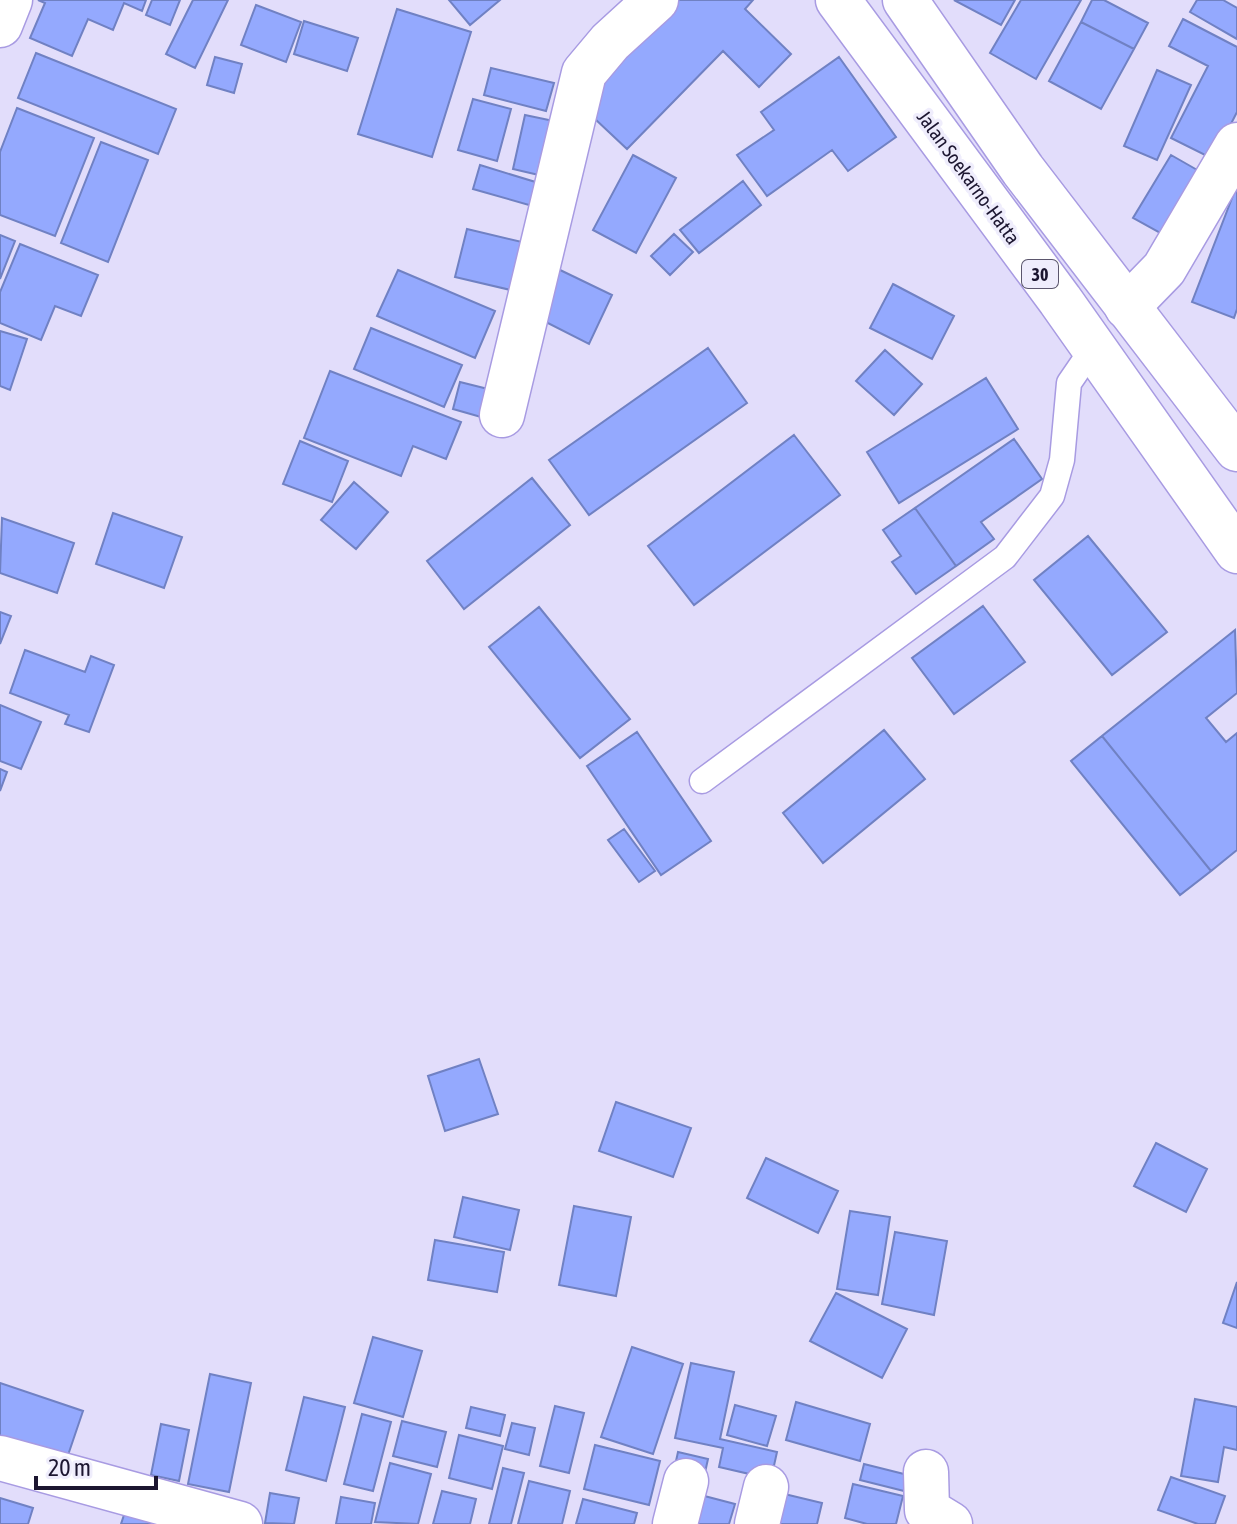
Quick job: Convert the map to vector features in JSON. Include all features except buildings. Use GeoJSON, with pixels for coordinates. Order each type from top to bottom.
{"type":"FeatureCollection","features":[{"type":"Feature","properties":{"kind":"main road"},"geometry":{"type":"LineString","coordinates":[[0,25],[10,0]]}},
{"type":"Feature","properties":{"kind":"main road"},"geometry":{"type":"LineString","coordinates":[[502,415],[584,73],[610,42],[656,0]]}},
{"type":"Feature","properties":{"kind":"main road","name":"Jalan Soekarno-Hatta"},"geometry":{"type":"LineString","coordinates":[[838,0],[1093,348],[1237,551]]}},
{"type":"Feature","properties":{"kind":"main road","name":"30"},"geometry":{"type":"LineString","coordinates":[[905,0],[1023,170],[1237,449]]}},
{"type":"Feature","properties":{"kind":"main road"},"geometry":{"type":"LineString","coordinates":[[1127,307],[1164,269],[1237,145]]}},
{"type":"Feature","properties":{"kind":"main road"},"geometry":{"type":"LineString","coordinates":[[0,1458],[240,1524]]}},
{"type":"Feature","properties":{"kind":"main road"},"geometry":{"type":"LineString","coordinates":[[926,1472],[927,1510],[950,1524]]}},
{"type":"Feature","properties":{"kind":"main road"},"geometry":{"type":"LineString","coordinates":[[675,1524],[686,1481]]}},
{"type":"Feature","properties":{"kind":"lane"},"geometry":{"type":"LineString","coordinates":[[702,781],[1005,557],[1052,496],[1062,460],[1069,383],[1093,348]]}}]}
